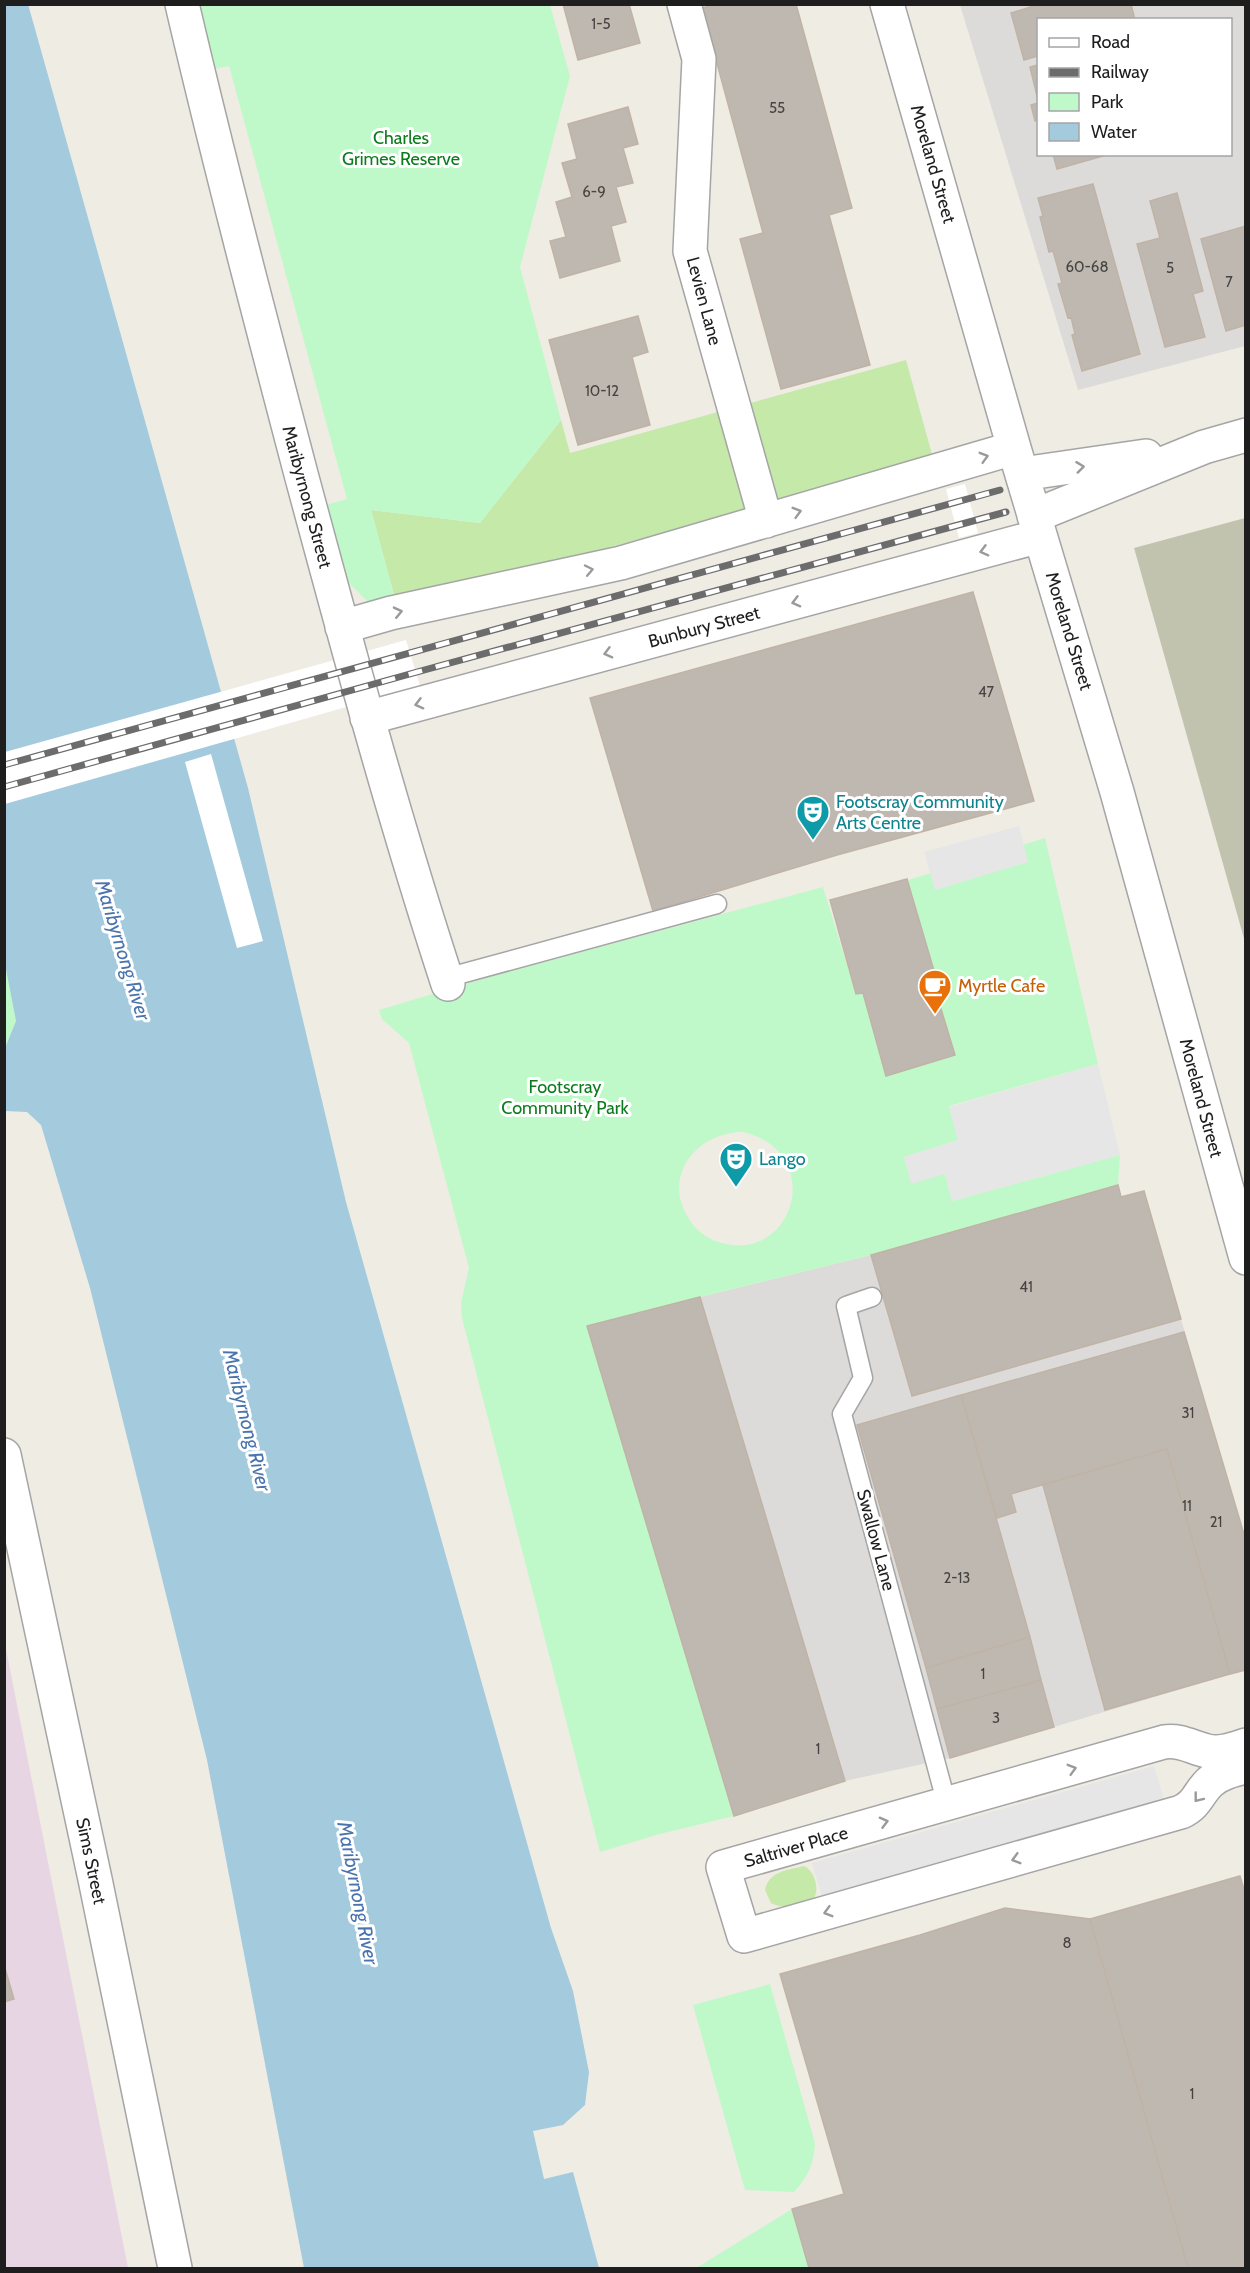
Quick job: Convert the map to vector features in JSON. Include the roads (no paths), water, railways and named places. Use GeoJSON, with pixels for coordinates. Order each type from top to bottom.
{"type":"FeatureCollection","features":[{"type":"Feature","properties":{"kind":"street","name":"Maribyrnong Street"},"geometry":{"type":"LineString","coordinates":[[182,4],[212,134],[342,627],[367,718],[447,981]]}},
{"type":"Feature","properties":{"kind":"street","name":"Levien Lane"},"geometry":{"type":"LineString","coordinates":[[684,4],[699,59],[690,251],[766,521]]}},
{"type":"Feature","properties":{"kind":"street","name":"Moreland Street"},"geometry":{"type":"LineString","coordinates":[[887,4],[1125,823],[1245,1258]]}},
{"type":"Feature","properties":{"kind":"street","name":"Bunbury Street"},"geometry":{"type":"LineString","coordinates":[[367,718],[1037,526],[1204,447],[1245,435]]}},
{"type":"Feature","properties":{"kind":"street","name":"Bunbury Street"},"geometry":{"type":"LineString","coordinates":[[342,627],[391,613],[621,563],[766,521],[1018,461],[1204,447]]}},
{"type":"Feature","properties":{"kind":"street","name":"Sims Street"},"geometry":{"type":"LineString","coordinates":[[4,1455],[175,2268]]}},
{"type":"Feature","properties":{"kind":"street","name":"Saltriver Place"},"geometry":{"type":"LineString","coordinates":[[1245,1745],[1216,1752],[1181,1743],[1164,1742],[723,1867],[744,1936],[1181,1812],[1198,1801],[1212,1781],[1221,1775],[1245,1767]]}},
{"type":"Feature","properties":{"kind":"lane"},"geometry":{"type":"LineString","coordinates":[[447,981],[717,904]]}},
{"type":"Feature","properties":{"kind":"lane","name":"Swallow Lane"},"geometry":{"type":"LineString","coordinates":[[873,1297],[846,1305],[863,1378],[842,1414],[947,1805]]}},
{"type":"Feature","properties":{"kind":"water","name":"Maribyrnong River"},"geometry":{"type":"Polygon","coordinates":[[[28,4],[248,788],[346,1202],[551,1928],[573,1991],[589,2072],[585,2105],[563,2125],[533,2131],[544,2179],[573,2172],[599,2268],[304,2268],[207,1760],[90,1288],[41,1125],[27,1112],[5,1111],[5,1048],[16,1021],[4,959],[4,5],[28,4]]]}},
{"type":"Feature","properties":{"kind":"railway"},"geometry":{"type":"LineString","coordinates":[[4,765],[1000,490]]}},
{"type":"Feature","properties":{"kind":"railway"},"geometry":{"type":"LineString","coordinates":[[4,787],[1006,512]]}},
{"type":"Feature","properties":{"kind":"place","name":"Footscray Community Arts Centre"},"geometry":{"type":"Point","coordinates":[813,841]}},
{"type":"Feature","properties":{"kind":"place","name":"Myrtle Cafe"},"geometry":{"type":"Point","coordinates":[935,1015]}},
{"type":"Feature","properties":{"kind":"place","name":"Lango"},"geometry":{"type":"Point","coordinates":[736,1188]}},
{"type":"Feature","properties":{"kind":"park label","name":"Charles Grimes Reserve"},"geometry":{"type":"Point","coordinates":[401,148]}},
{"type":"Feature","properties":{"kind":"park label","name":"Footscray Community Park"},"geometry":{"type":"Point","coordinates":[565,1097]}}]}
